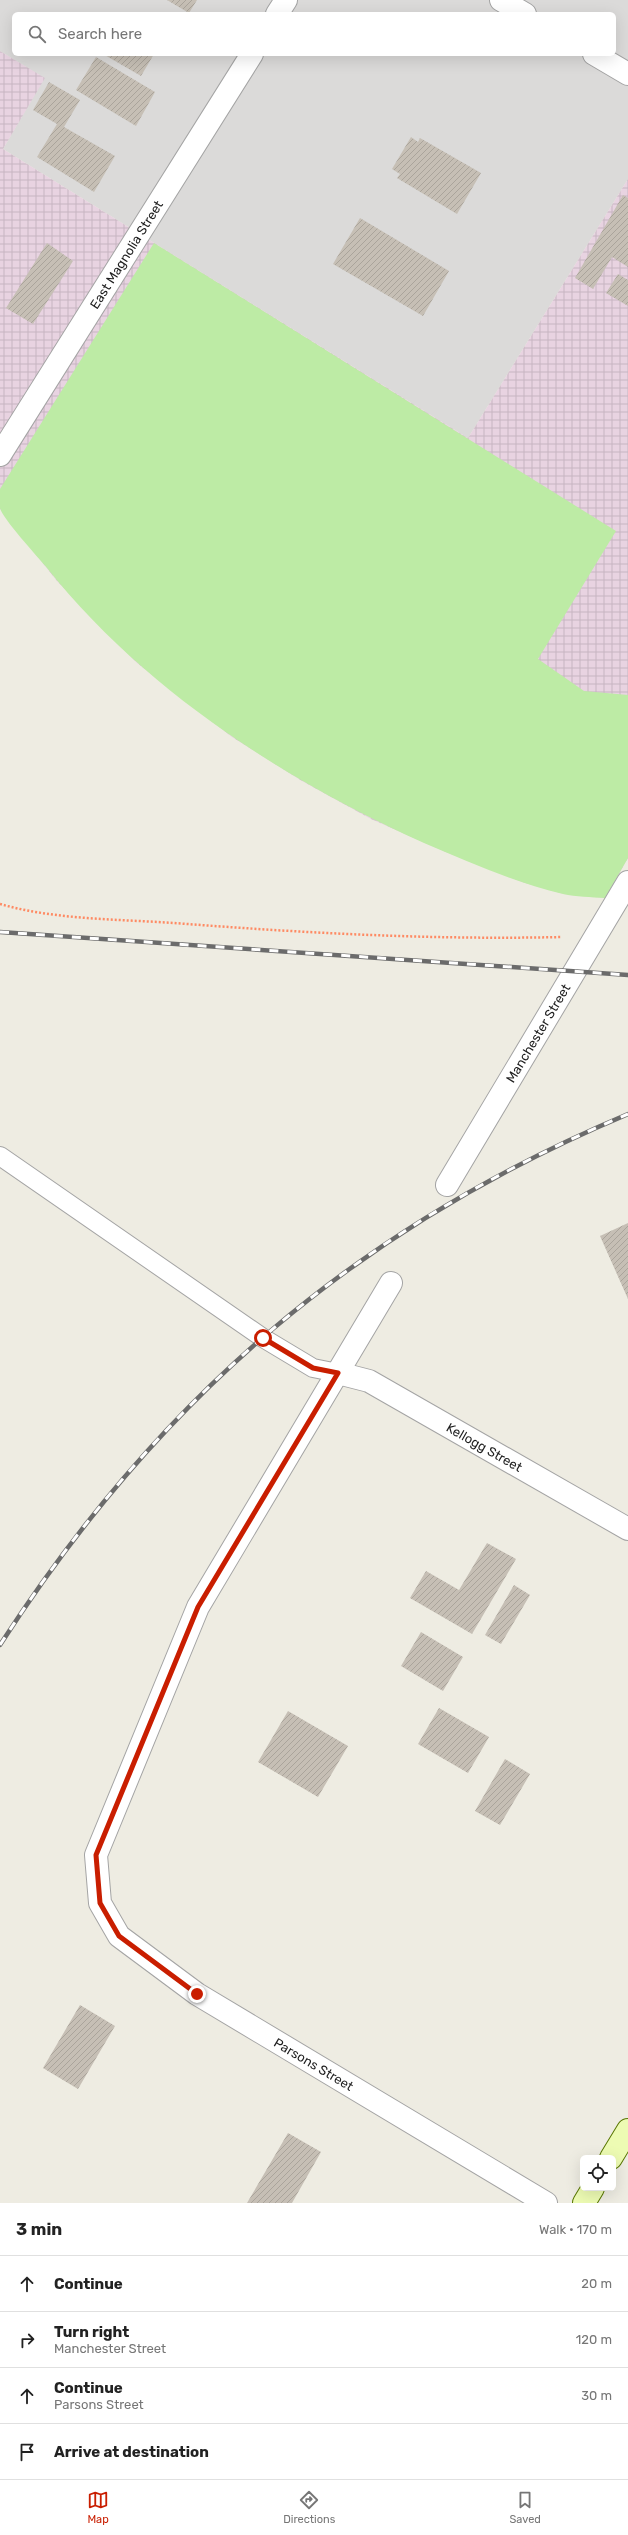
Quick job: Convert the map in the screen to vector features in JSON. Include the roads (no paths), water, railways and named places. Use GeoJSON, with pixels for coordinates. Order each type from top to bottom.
{"type":"FeatureCollection","features":[{"type":"Feature","properties":{"kind":"main road"},"geometry":{"type":"LineString","coordinates":[[613,2155],[628,2130]]}},
{"type":"Feature","properties":{"kind":"main road"},"geometry":{"type":"LineString","coordinates":[[584,2203],[591,2191]]}},
{"type":"Feature","properties":{"kind":"street"},"geometry":{"type":"LineString","coordinates":[[278,12],[286,0]]}},
{"type":"Feature","properties":{"kind":"street"},"geometry":{"type":"LineString","coordinates":[[501,0],[522,12]]}},
{"type":"Feature","properties":{"kind":"street","name":"East Magnolia Street"},"geometry":{"type":"LineString","coordinates":[[0,455],[251,56]]}},
{"type":"Feature","properties":{"kind":"street"},"geometry":{"type":"LineString","coordinates":[[597,56],[628,74]]}},
{"type":"Feature","properties":{"kind":"street","name":"Manchester Street"},"geometry":{"type":"LineString","coordinates":[[447,1185],[628,882]]}},
{"type":"Feature","properties":{"kind":"street"},"geometry":{"type":"LineString","coordinates":[[338,1373],[391,1283]]}},
{"type":"Feature","properties":{"kind":"street","name":"Kellogg Street"},"geometry":{"type":"LineString","coordinates":[[338,1373],[369,1381],[628,1529]]}},
{"type":"Feature","properties":{"kind":"street","name":"Parsons Street"},"geometry":{"type":"LineString","coordinates":[[338,1373],[198,1607],[96,1855],[100,1903],[119,1936],[197,1994],[546,2203]]}},
{"type":"Feature","properties":{"kind":"lane"},"geometry":{"type":"LineString","coordinates":[[0,1156],[263,1338],[313,1368],[338,1373]]}},
{"type":"Feature","properties":{"kind":"railway"},"geometry":{"type":"LineString","coordinates":[[0,932],[628,975]]}},
{"type":"Feature","properties":{"kind":"railway"},"geometry":{"type":"LineString","coordinates":[[0,1645],[62,1556],[127,1474],[197,1399],[272,1330],[352,1267],[438,1210],[530,1159],[628,1114]]}}]}
